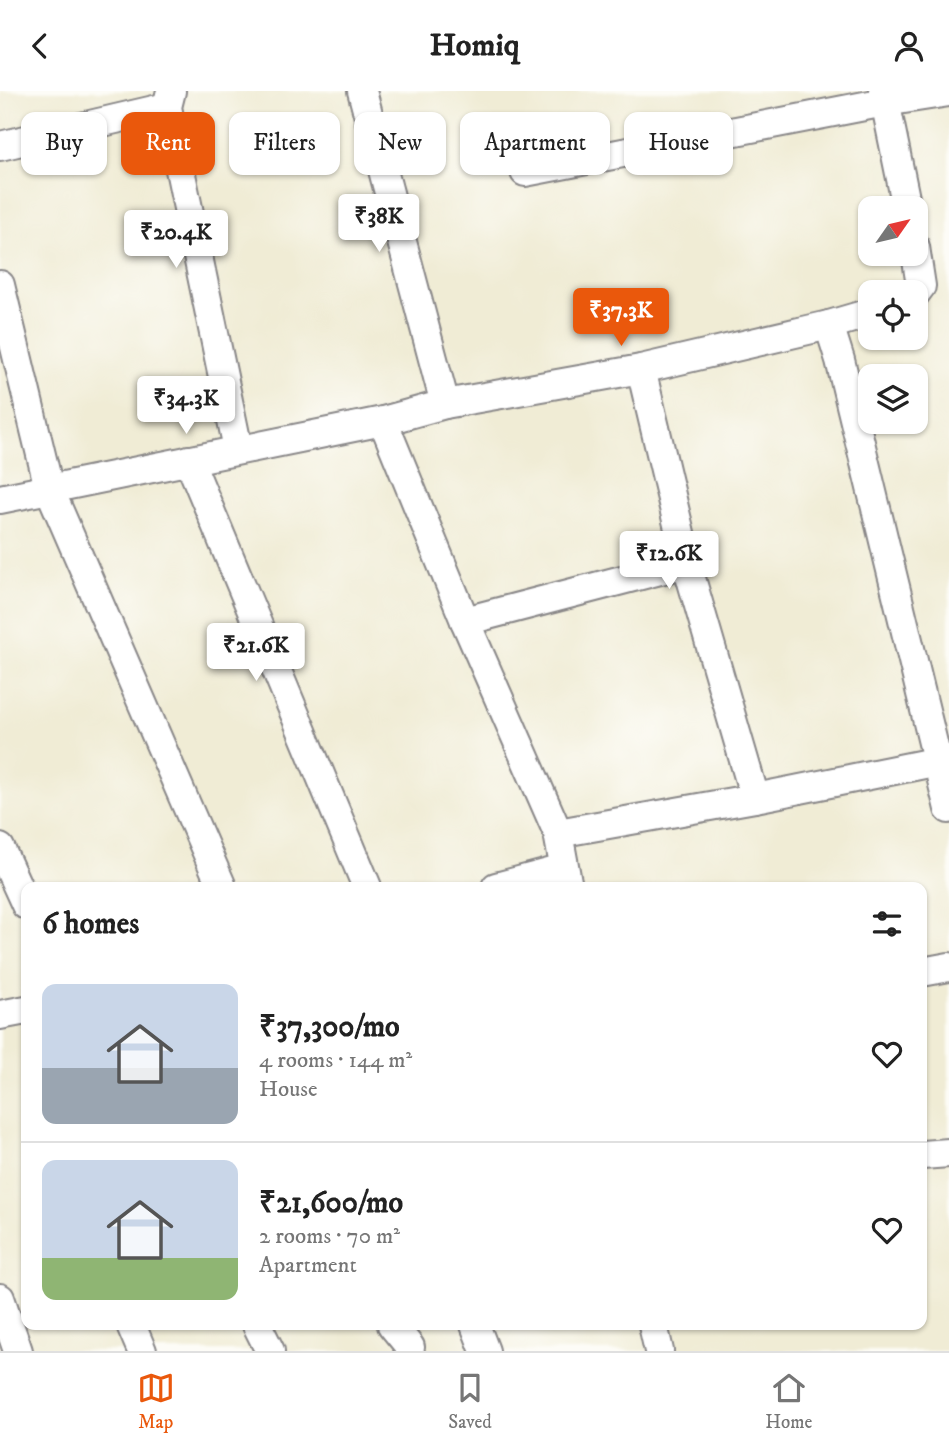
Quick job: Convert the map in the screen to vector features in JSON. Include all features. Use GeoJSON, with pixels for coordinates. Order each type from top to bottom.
{"type":"FeatureCollection","features":[{"type":"Feature","properties":{"kind":"street"},"geometry":{"type":"LineString","coordinates":[[362,91],[445,404]]}},
{"type":"Feature","properties":{"kind":"street"},"geometry":{"type":"LineString","coordinates":[[610,154],[884,97],[949,92]]}},
{"type":"Feature","properties":{"kind":"street"},"geometry":{"type":"LineString","coordinates":[[884,97],[905,196]]}},
{"type":"Feature","properties":{"kind":"street"},"geometry":{"type":"LineString","coordinates":[[0,146],[169,99],[238,449]]}},
{"type":"Feature","properties":{"kind":"street"},"geometry":{"type":"LineString","coordinates":[[0,285],[49,488],[220,882]]}},
{"type":"Feature","properties":{"kind":"street"},"geometry":{"type":"LineString","coordinates":[[0,499],[383,421],[445,404],[641,369],[858,317]]}},
{"type":"Feature","properties":{"kind":"street"},"geometry":{"type":"LineString","coordinates":[[829,325],[944,760],[949,810]]}},
{"type":"Feature","properties":{"kind":"street"},"geometry":{"type":"LineString","coordinates":[[641,369],[687,563],[755,797]]}},
{"type":"Feature","properties":{"kind":"street"},"geometry":{"type":"LineString","coordinates":[[383,421],[465,621],[558,833],[566,878],[535,882]]}},
{"type":"Feature","properties":{"kind":"street"},"geometry":{"type":"LineString","coordinates":[[189,460],[365,882]]}},
{"type":"Feature","properties":{"kind":"street"},"geometry":{"type":"LineString","coordinates":[[465,621],[687,563]]}},
{"type":"Feature","properties":{"kind":"street"},"geometry":{"type":"LineString","coordinates":[[558,833],[944,760]]}},
{"type":"Feature","properties":{"kind":"street"},"geometry":{"type":"LineString","coordinates":[[0,849],[21,894]]}},
{"type":"Feature","properties":{"kind":"street"},"geometry":{"type":"LineString","coordinates":[[927,971],[949,967]]}},
{"type":"Feature","properties":{"kind":"street"},"geometry":{"type":"LineString","coordinates":[[0,1015],[21,1011]]}},
{"type":"Feature","properties":{"kind":"street"},"geometry":{"type":"LineString","coordinates":[[927,1155],[949,1153]]}},
{"type":"Feature","properties":{"kind":"street"},"geometry":{"type":"LineString","coordinates":[[0,1298],[18,1351]]}},
{"type":"Feature","properties":{"kind":"street"},"geometry":{"type":"LineString","coordinates":[[133,1330],[142,1351]]}},
{"type":"Feature","properties":{"kind":"street"},"geometry":{"type":"LineString","coordinates":[[260,1330],[270,1351]]}},
{"type":"Feature","properties":{"kind":"street"},"geometry":{"type":"LineString","coordinates":[[396,1330],[410,1347]]}},
{"type":"Feature","properties":{"kind":"street"},"geometry":{"type":"LineString","coordinates":[[477,1330],[485,1351]]}},
{"type":"Feature","properties":{"kind":"street"},"geometry":{"type":"LineString","coordinates":[[654,1330],[659,1351]]}}]}
